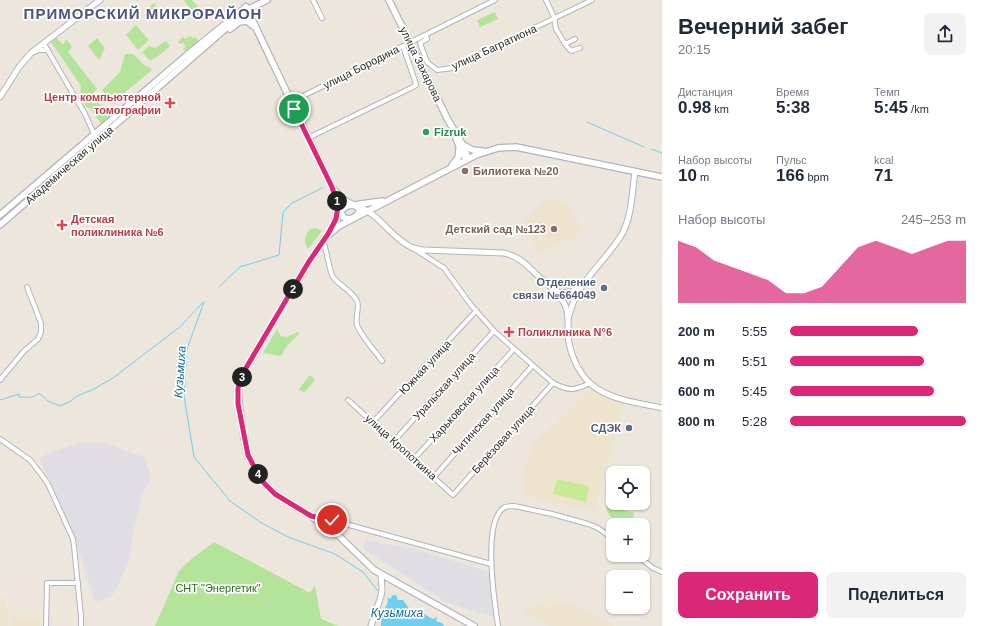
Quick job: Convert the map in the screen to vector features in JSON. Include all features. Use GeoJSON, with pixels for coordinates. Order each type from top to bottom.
{"type":"FeatureCollection","features":[{"type":"Feature","properties":{"kind":"main road"},"geometry":{"type":"LineString","coordinates":[[1,212],[15,203],[187,55],[258,0]]}},
{"type":"Feature","properties":{"kind":"main road"},"geometry":{"type":"LineString","coordinates":[[247,8],[267,0]]}},
{"type":"Feature","properties":{"kind":"main road","name":"улица Захарова"},"geometry":{"type":"LineString","coordinates":[[389,0],[460,145],[466,152],[466,160]]}},
{"type":"Feature","properties":{"kind":"main road"},"geometry":{"type":"LineString","coordinates":[[247,8],[347,219],[353,218],[358,214],[360,211],[359,208],[339,196],[332,187]]}},
{"type":"Feature","properties":{"kind":"main road","name":"Академическая улица"},"geometry":{"type":"LineString","coordinates":[[0,225],[97,142],[247,8]]}},
{"type":"Feature","properties":{"kind":"main road"},"geometry":{"type":"LineString","coordinates":[[213,39],[239,22],[247,21],[256,28]]}},
{"type":"Feature","properties":{"kind":"main road"},"geometry":{"type":"LineString","coordinates":[[447,169],[458,158],[460,145],[472,150],[490,150]]}},
{"type":"Feature","properties":{"kind":"main road"},"geometry":{"type":"LineString","coordinates":[[328,234],[338,226],[447,169],[498,148],[516,147],[662,177]]}},
{"type":"Feature","properties":{"kind":"main road"},"geometry":{"type":"LineString","coordinates":[[401,194],[377,202],[354,206],[343,211],[336,219],[328,234],[308,263],[243,373],[238,388],[238,404],[248,455],[263,482],[275,494],[311,516],[339,536],[365,563],[381,574],[474,626]]}},
{"type":"Feature","properties":{"kind":"main road"},"geometry":{"type":"LineString","coordinates":[[336,219],[338,206],[337,200]]}},
{"type":"Feature","properties":{"kind":"main road"},"geometry":{"type":"LineString","coordinates":[[15,203],[18,209]]}},
{"type":"Feature","properties":{"kind":"street"},"geometry":{"type":"LineString","coordinates":[[0,97],[19,67],[31,53],[100,0]]}},
{"type":"Feature","properties":{"kind":"street"},"geometry":{"type":"LineString","coordinates":[[314,0],[322,18]]}},
{"type":"Feature","properties":{"kind":"street","name":"улица Бородина"},"geometry":{"type":"LineString","coordinates":[[291,102],[495,0]]}},
{"type":"Feature","properties":{"kind":"street"},"geometry":{"type":"LineString","coordinates":[[546,0],[554,18],[556,29],[565,44],[571,51],[580,48]]}},
{"type":"Feature","properties":{"kind":"street","name":"улица Багратиона"},"geometry":{"type":"LineString","coordinates":[[425,34],[427,39],[420,43],[427,62],[437,70],[452,68],[592,0]]}},
{"type":"Feature","properties":{"kind":"street"},"geometry":{"type":"LineString","coordinates":[[565,44],[575,39]]}},
{"type":"Feature","properties":{"kind":"street"},"geometry":{"type":"LineString","coordinates":[[44,44],[95,134],[97,142]]}},
{"type":"Feature","properties":{"kind":"street"},"geometry":{"type":"LineString","coordinates":[[308,138],[413,88],[416,85],[403,46]]}},
{"type":"Feature","properties":{"kind":"street"},"geometry":{"type":"LineString","coordinates":[[31,53],[39,50],[48,50]]}},
{"type":"Feature","properties":{"kind":"street"},"geometry":{"type":"LineString","coordinates":[[568,320],[573,302],[582,285],[610,251],[625,228],[629,214],[635,172]]}},
{"type":"Feature","properties":{"kind":"street"},"geometry":{"type":"LineString","coordinates":[[354,206],[368,211],[395,236],[444,268],[476,311],[494,330],[553,383],[564,388],[575,390],[590,383]]}},
{"type":"Feature","properties":{"kind":"street"},"geometry":{"type":"LineString","coordinates":[[1,212],[7,219]]}},
{"type":"Feature","properties":{"kind":"street"},"geometry":{"type":"LineString","coordinates":[[323,241],[327,249],[332,276],[357,300],[357,324],[382,361]]}},
{"type":"Feature","properties":{"kind":"street"},"geometry":{"type":"LineString","coordinates":[[412,248],[424,250],[510,254],[523,261],[554,291],[565,305],[572,353],[578,366],[590,383],[612,395],[662,408]]}},
{"type":"Feature","properties":{"kind":"street"},"geometry":{"type":"LineString","coordinates":[[554,291],[571,292],[582,285]]}},
{"type":"Feature","properties":{"kind":"street"},"geometry":{"type":"LineString","coordinates":[[0,380],[24,350],[38,339],[41,332],[40,323],[27,287]]}},
{"type":"Feature","properties":{"kind":"street","name":"Южная улица"},"geometry":{"type":"LineString","coordinates":[[373,422],[476,311]]}},
{"type":"Feature","properties":{"kind":"street","name":"Уральская улица"},"geometry":{"type":"LineString","coordinates":[[394,441],[494,330]]}},
{"type":"Feature","properties":{"kind":"street","name":"Харьковская улица"},"geometry":{"type":"LineString","coordinates":[[414,459],[514,349]]}},
{"type":"Feature","properties":{"kind":"street","name":"Читинская улица"},"geometry":{"type":"LineString","coordinates":[[434,477],[533,365]]}},
{"type":"Feature","properties":{"kind":"street","name":"Берёзовая улица"},"geometry":{"type":"LineString","coordinates":[[453,495],[553,383]]}},
{"type":"Feature","properties":{"kind":"street","name":"улица Кропоткина"},"geometry":{"type":"LineString","coordinates":[[348,400],[453,495]]}},
{"type":"Feature","properties":{"kind":"street"},"geometry":{"type":"LineString","coordinates":[[0,439],[30,460],[48,484],[73,539],[81,626]]}},
{"type":"Feature","properties":{"kind":"street"},"geometry":{"type":"LineString","coordinates":[[498,626],[491,564],[492,534],[498,515],[503,508],[507,506],[527,508],[580,521],[598,528],[606,534]]}},
{"type":"Feature","properties":{"kind":"street"},"geometry":{"type":"LineString","coordinates":[[311,516],[342,523],[491,564]]}},
{"type":"Feature","properties":{"kind":"street"},"geometry":{"type":"LineString","coordinates":[[645,562],[662,572]]}},
{"type":"Feature","properties":{"kind":"street"},"geometry":{"type":"LineString","coordinates":[[371,626],[381,596],[381,574]]}},
{"type":"Feature","properties":{"kind":"street"},"geometry":{"type":"LineString","coordinates":[[46,626],[47,583],[78,583]]}},
{"type":"Feature","properties":{"kind":"shaded area"},"geometry":{"type":"Polygon","coordinates":[[[547,198],[565,203],[583,227],[574,240],[570,238],[538,252],[524,222],[547,198]]]}},
{"type":"Feature","properties":{"kind":"shaded area"},"geometry":{"type":"Polygon","coordinates":[[[592,389],[605,396],[624,400],[595,512],[522,495],[526,465],[533,445],[592,389]]]}},
{"type":"Feature","properties":{"kind":"shaded area"},"geometry":{"type":"Polygon","coordinates":[[[101,442],[144,457],[151,478],[143,492],[134,528],[130,556],[116,590],[110,597],[95,602],[75,538],[39,458],[80,443],[101,442]]]}},
{"type":"Feature","properties":{"kind":"shaded area"},"geometry":{"type":"Polygon","coordinates":[[[366,540],[414,549],[489,572],[494,617],[448,603],[363,549],[366,540]]]}},
{"type":"Feature","properties":{"kind":"shaded area"},"geometry":{"type":"Polygon","coordinates":[[[4,596],[8,615],[8,626],[0,626],[0,597],[4,596]]]}},
{"type":"Feature","properties":{"kind":"shaded area"},"geometry":{"type":"Polygon","coordinates":[[[548,601],[571,604],[615,626],[551,626],[522,611],[548,601]]]}},
{"type":"Feature","properties":{"kind":"shaded area"},"geometry":{"type":"Polygon","coordinates":[[[11,618],[41,618],[40,626],[11,626],[11,618]]]}},
{"type":"Feature","properties":{"kind":"green space"},"geometry":{"type":"Polygon","coordinates":[[[192,0],[204,14],[203,18],[197,16],[184,1],[192,0]]]}},
{"type":"Feature","properties":{"kind":"green space"},"geometry":{"type":"Polygon","coordinates":[[[154,3],[162,15],[156,21],[147,9],[154,3]]]}},
{"type":"Feature","properties":{"kind":"green space"},"geometry":{"type":"Polygon","coordinates":[[[495,12],[498,19],[480,27],[477,20],[495,12]]]}},
{"type":"Feature","properties":{"kind":"green space"},"geometry":{"type":"Polygon","coordinates":[[[136,25],[149,40],[138,50],[126,35],[136,25]]]}},
{"type":"Feature","properties":{"kind":"green space"},"geometry":{"type":"Polygon","coordinates":[[[190,36],[193,38],[195,37],[200,42],[187,53],[183,49],[186,46],[183,43],[179,44],[178,42],[183,37],[185,39],[190,36]]]}},
{"type":"Feature","properties":{"kind":"green space"},"geometry":{"type":"Polygon","coordinates":[[[57,38],[63,45],[66,39],[72,47],[68,52],[97,89],[92,94],[110,117],[108,121],[101,124],[91,109],[86,107],[80,94],[81,86],[51,42],[57,38]]]}},
{"type":"Feature","properties":{"kind":"green space"},"geometry":{"type":"Polygon","coordinates":[[[97,38],[105,48],[99,60],[88,46],[97,38]]]}},
{"type":"Feature","properties":{"kind":"green space"},"geometry":{"type":"Polygon","coordinates":[[[166,41],[170,46],[150,61],[142,52],[149,46],[155,48],[166,41]]]}},
{"type":"Feature","properties":{"kind":"green space"},"geometry":{"type":"Polygon","coordinates":[[[125,54],[133,54],[145,66],[152,70],[112,103],[102,90],[120,72],[125,54]]]}},
{"type":"Feature","properties":{"kind":"green space"},"geometry":{"type":"Polygon","coordinates":[[[316,228],[322,231],[308,249],[305,242],[307,233],[316,228]]]}},
{"type":"Feature","properties":{"kind":"green space"},"geometry":{"type":"Polygon","coordinates":[[[277,329],[281,336],[286,337],[298,332],[299,334],[286,347],[281,356],[263,353],[277,329]]]}},
{"type":"Feature","properties":{"kind":"green space"},"geometry":{"type":"Polygon","coordinates":[[[310,375],[315,380],[304,393],[299,389],[310,375]]]}},
{"type":"Feature","properties":{"kind":"green space"},"geometry":{"type":"Polygon","coordinates":[[[557,479],[589,486],[586,502],[553,494],[557,479]]]}},
{"type":"Feature","properties":{"kind":"green space"},"geometry":{"type":"Polygon","coordinates":[[[607,510],[622,510],[634,513],[633,518],[611,518],[607,510]]]}},
{"type":"Feature","properties":{"kind":"green space","name":"СНТ \"Энергетик\""},"geometry":{"type":"Polygon","coordinates":[[[214,542],[310,593],[315,585],[321,619],[338,626],[155,626],[179,571],[190,560],[214,542]]]}},
{"type":"Feature","properties":{"kind":"water","name":"Кузьмиха"},"geometry":{"type":"Polygon","coordinates":[[[393,595],[396,595],[398,600],[403,600],[411,611],[417,610],[433,619],[437,617],[436,621],[442,623],[444,626],[381,626],[383,612],[388,603],[387,597],[390,599],[393,595]]]}},
{"type":"Feature","properties":{"kind":"waterway","name":"Кузьмиха"},"geometry":{"type":"LineString","coordinates":[[587,122],[644,147]]}},
{"type":"Feature","properties":{"kind":"waterway","name":"Кузьмиха"},"geometry":{"type":"LineString","coordinates":[[651,149],[662,153]]}},
{"type":"Feature","properties":{"kind":"waterway","name":"Кузьмиха"},"geometry":{"type":"LineString","coordinates":[[219,287],[240,267],[279,255],[283,212],[292,203],[322,188]]}},
{"type":"Feature","properties":{"kind":"waterway","name":"Кузьмиха"},"geometry":{"type":"LineString","coordinates":[[0,400],[19,394],[19,397],[32,397],[39,393],[48,401],[60,406],[71,401],[77,396],[92,390],[113,378],[181,326],[203,302]]}},
{"type":"Feature","properties":{"kind":"waterway","name":"Кузьмиха"},"geometry":{"type":"LineString","coordinates":[[204,302],[187,349],[184,396],[194,457],[230,501],[260,522],[288,537],[335,554],[363,572],[378,591]]}},
{"type":"Feature","properties":{"kind":"place","name":"Центр компьютерной томографии"},"geometry":{"type":"Point","coordinates":[170,103]}},
{"type":"Feature","properties":{"kind":"place","name":"Fizruk"},"geometry":{"type":"Point","coordinates":[426,132]}},
{"type":"Feature","properties":{"kind":"place","name":"Билиотека №20"},"geometry":{"type":"Point","coordinates":[465,171]}},
{"type":"Feature","properties":{"kind":"place","name":"Детская поликлиника №6"},"geometry":{"type":"Point","coordinates":[62,225]}},
{"type":"Feature","properties":{"kind":"place","name":"Детский сад №123"},"geometry":{"type":"Point","coordinates":[554,229]}},
{"type":"Feature","properties":{"kind":"place","name":"Отделение связи №664049"},"geometry":{"type":"Point","coordinates":[604,288]}},
{"type":"Feature","properties":{"kind":"place","name":"Поликлиника N°6"},"geometry":{"type":"Point","coordinates":[509,332]}},
{"type":"Feature","properties":{"kind":"place","name":"СДЭК"},"geometry":{"type":"Point","coordinates":[629,428]}},
{"type":"Feature","properties":{"kind":"district","name":"ПРИМОРСКИЙ МИКРОРАЙОН"},"geometry":{"type":"Point","coordinates":[143,13]}},
{"type":"Feature","properties":{"kind":"route"},"geometry":{"type":"LineString","coordinates":[[294,109],[332,187],[337,200],[338,212],[328,234],[308,263],[243,373],[238,388],[238,404],[248,455],[263,482],[275,494],[311,516],[332,520]]}}]}
